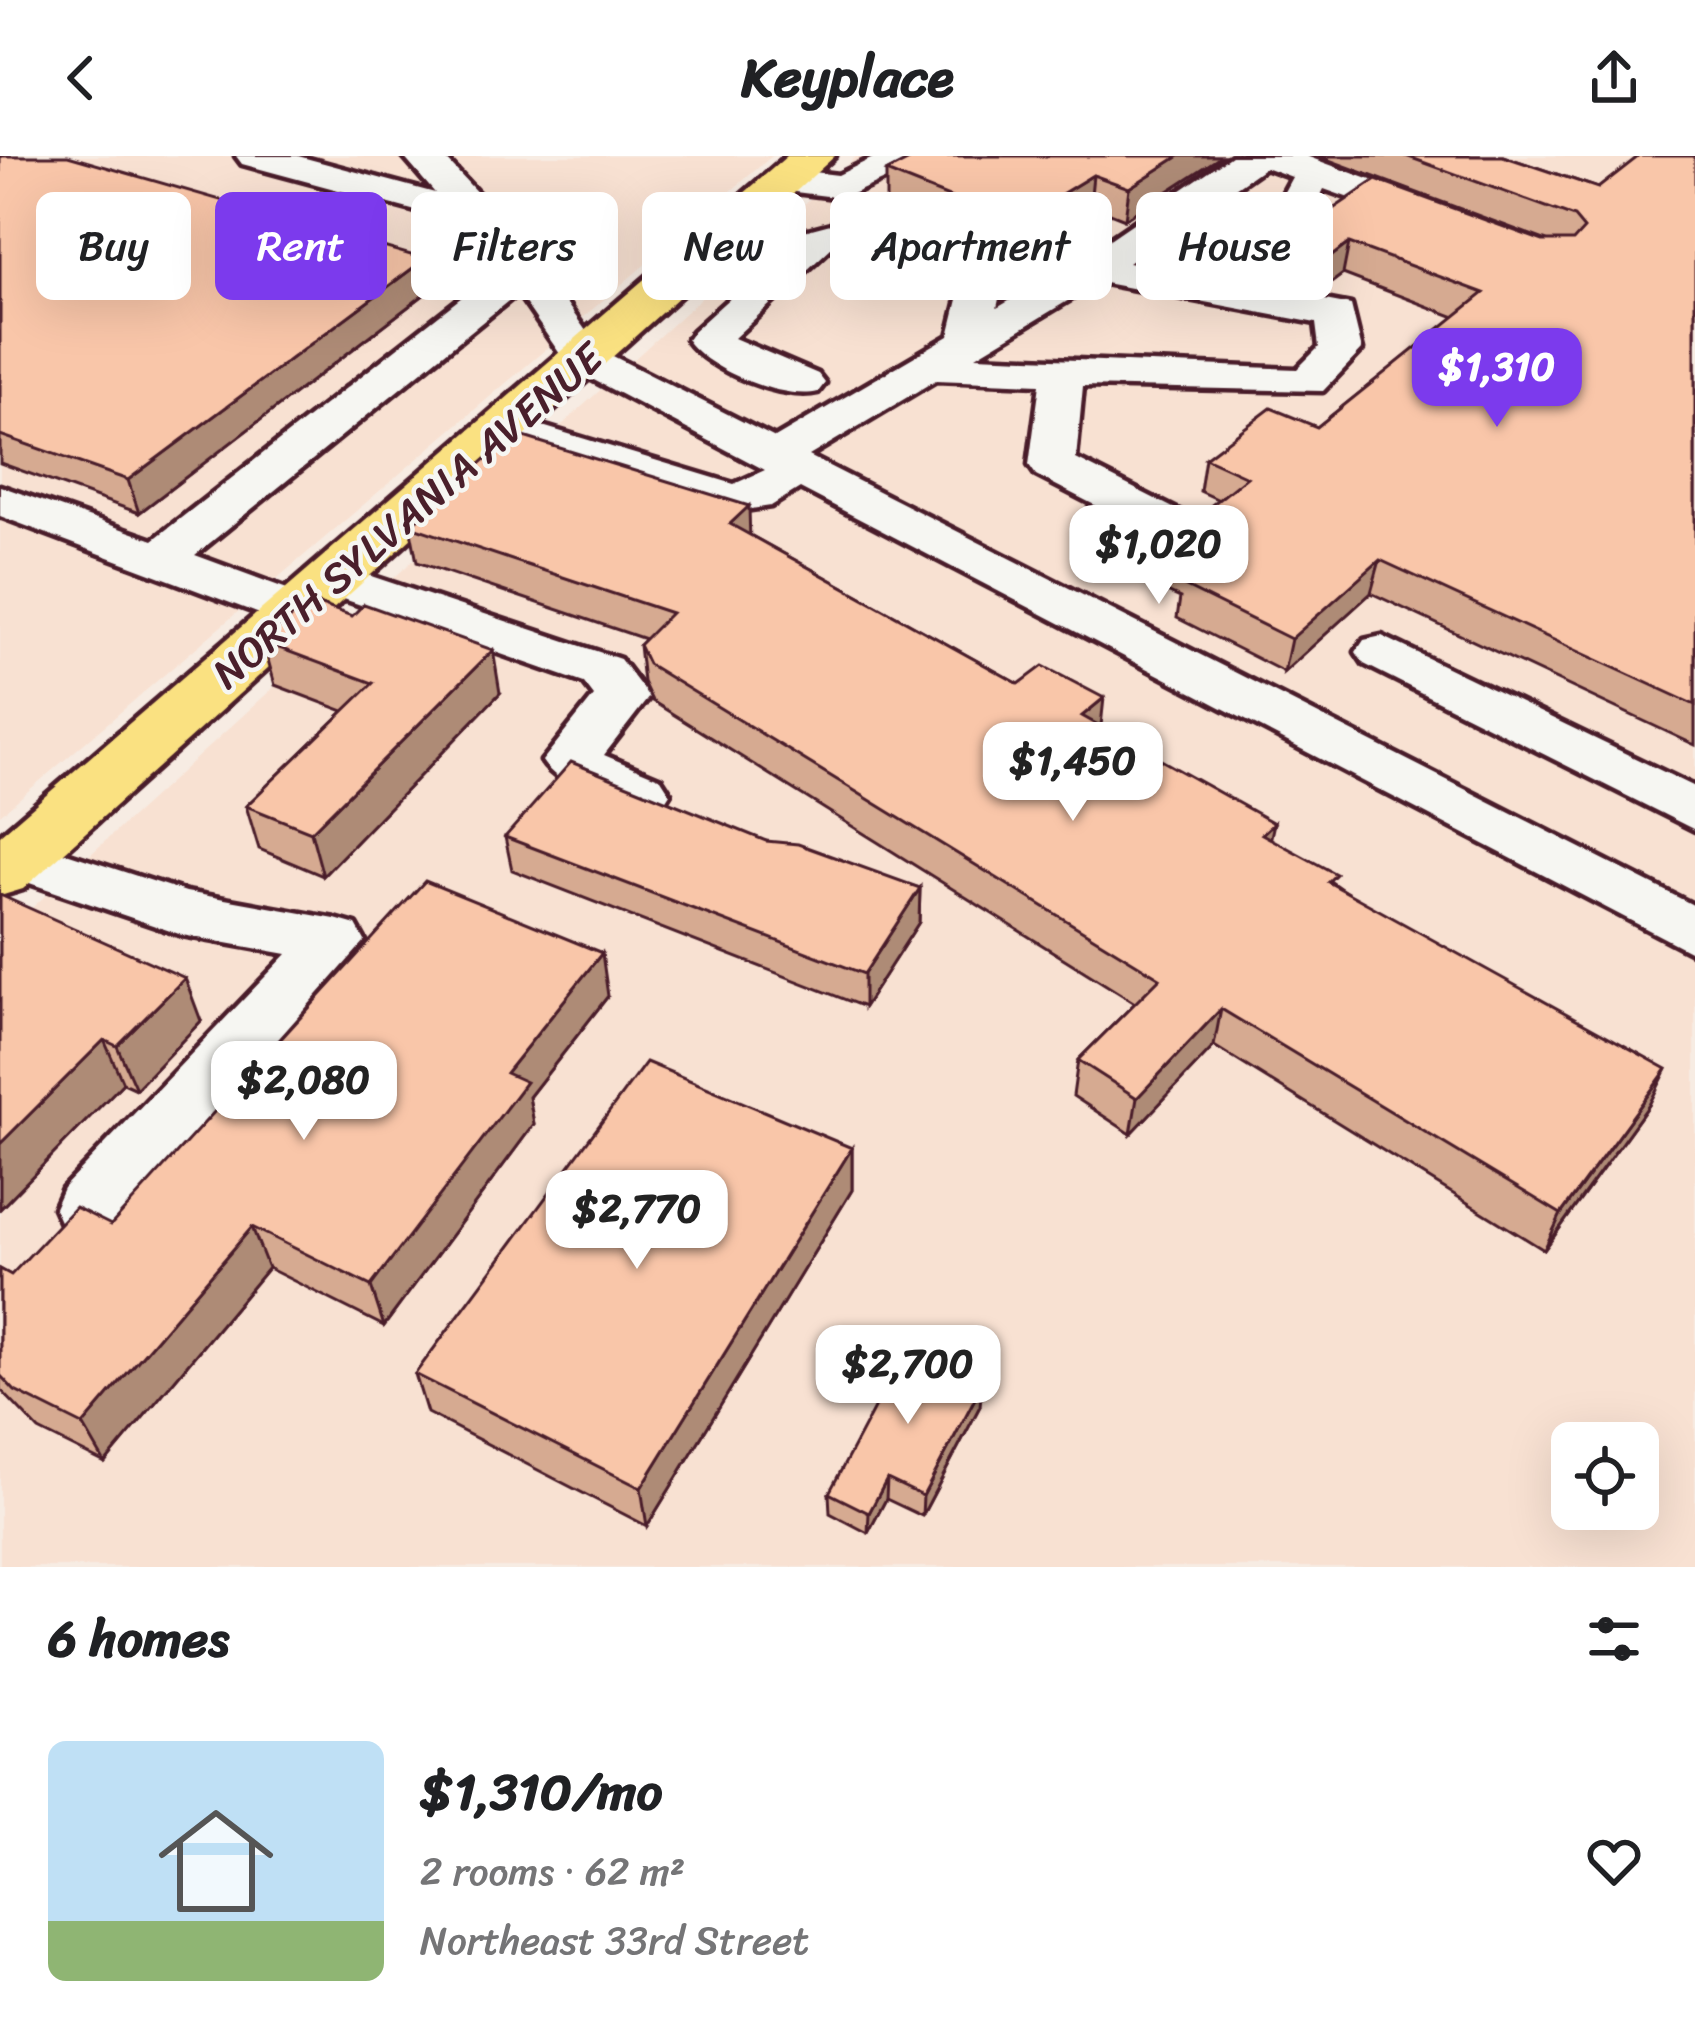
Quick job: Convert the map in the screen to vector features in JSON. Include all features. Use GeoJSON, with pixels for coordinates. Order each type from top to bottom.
{"type":"FeatureCollection","features":[{"type":"Feature","properties":{"kind":"main road","name":"NORTH SYLVANIA AVENUE"},"geometry":{"type":"LineString","coordinates":[[9,865],[800,168]]}},
{"type":"Feature","properties":{"kind":"street"},"geometry":{"type":"LineString","coordinates":[[255,156],[411,198]]}},
{"type":"Feature","properties":{"kind":"street"},"geometry":{"type":"LineString","coordinates":[[422,156],[456,192]]}},
{"type":"Feature","properties":{"kind":"street"},"geometry":{"type":"LineString","coordinates":[[800,168],[843,187],[907,156]]}},
{"type":"Feature","properties":{"kind":"street"},"geometry":{"type":"LineString","coordinates":[[1112,256],[1256,156]]}},
{"type":"Feature","properties":{"kind":"street"},"geometry":{"type":"LineString","coordinates":[[1271,156],[1464,228]]}},
{"type":"Feature","properties":{"kind":"street"},"geometry":{"type":"LineString","coordinates":[[1303,192],[1314,171]]}},
{"type":"Feature","properties":{"kind":"street"},"geometry":{"type":"LineString","coordinates":[[803,383],[731,355],[708,340],[818,239],[838,234],[970,270],[983,280],[969,342]]}},
{"type":"Feature","properties":{"kind":"street"},"geometry":{"type":"LineString","coordinates":[[160,559],[484,300]]}},
{"type":"Feature","properties":{"kind":"street"},"geometry":{"type":"LineString","coordinates":[[542,300],[584,358],[1695,932]]}},
{"type":"Feature","properties":{"kind":"street"},"geometry":{"type":"LineString","coordinates":[[506,428],[731,498],[754,496],[787,463],[927,368],[1040,300]]}},
{"type":"Feature","properties":{"kind":"street"},"geometry":{"type":"LineString","coordinates":[[927,368],[1308,382],[1342,350],[1336,314],[1259,300]]}},
{"type":"Feature","properties":{"kind":"street"},"geometry":{"type":"LineString","coordinates":[[1063,373],[1052,465],[1174,527]]}},
{"type":"Feature","properties":{"kind":"street"},"geometry":{"type":"LineString","coordinates":[[0,500],[160,559],[317,595],[602,671],[623,697],[568,761],[689,813]]}},
{"type":"Feature","properties":{"kind":"street"},"geometry":{"type":"LineString","coordinates":[[1382,652],[1695,811]]}},
{"type":"Feature","properties":{"kind":"street"},"geometry":{"type":"LineString","coordinates":[[9,865],[182,914],[335,941],[87,1208]]}},
{"type":"Feature","properties":{"kind":"shaded area"},"geometry":{"type":"Polygon","coordinates":[[[0,156],[772,156],[730,192],[642,192],[642,267],[618,287],[618,192],[411,192],[411,300],[603,300],[0,815],[0,156]]]}},
{"type":"Feature","properties":{"kind":"shaded area"},"geometry":{"type":"Polygon","coordinates":[[[857,156],[1695,156],[1695,1567],[0,1567],[0,937],[699,300],[806,300],[806,202],[857,156]]]}},
{"type":"Feature","properties":{"kind":"building"},"geometry":{"type":"Polygon","coordinates":[[[0,156],[68,156],[215,198],[215,300],[370,300],[128,480],[0,435],[0,156]]]}},
{"type":"Feature","properties":{"kind":"building"},"geometry":{"type":"Polygon","coordinates":[[[917,156],[1179,156],[1129,188],[1093,175],[1065,192],[936,192],[886,172],[917,156]]]}},
{"type":"Feature","properties":{"kind":"building"},"geometry":{"type":"Polygon","coordinates":[[[1406,156],[1503,156],[1598,188],[1639,156],[1695,156],[1695,705],[1380,560],[1291,639],[1182,585],[1199,571],[1155,550],[1247,477],[1205,458],[1271,408],[1317,427],[1484,293],[1349,243],[1333,255],[1333,209],[1376,180],[1543,241],[1573,241],[1584,229],[1574,217],[1406,156]]]}},
{"type":"Feature","properties":{"kind":"building"},"geometry":{"type":"Polygon","coordinates":[[[387,248],[411,255],[411,269],[387,287],[387,248]]]}},
{"type":"Feature","properties":{"kind":"building"},"geometry":{"type":"Polygon","coordinates":[[[514,434],[749,506],[730,524],[1019,684],[1043,666],[1104,698],[1082,716],[1274,823],[1262,834],[1336,874],[1328,882],[1667,1069],[1561,1214],[1221,1009],[1137,1098],[1078,1060],[1160,978],[648,664],[639,645],[671,613],[410,526],[514,434]]]}},
{"type":"Feature","properties":{"kind":"building"},"geometry":{"type":"Polygon","coordinates":[[[310,601],[352,616],[364,604],[493,650],[311,832],[246,806],[373,683],[263,642],[310,601]]]}},
{"type":"Feature","properties":{"kind":"building"},"geometry":{"type":"Polygon","coordinates":[[[571,762],[766,841],[798,844],[920,888],[864,974],[505,837],[571,762]]]}},
{"type":"Feature","properties":{"kind":"building"},"geometry":{"type":"Polygon","coordinates":[[[425,881],[602,953],[506,1073],[526,1082],[371,1286],[252,1227],[83,1425],[15,1391],[0,1375],[0,1269],[11,1275],[75,1207],[111,1225],[425,881]]]}},
{"type":"Feature","properties":{"kind":"building"},"geometry":{"type":"Polygon","coordinates":[[[0,895],[185,978],[117,1046],[104,1040],[0,1144],[0,895]]]}},
{"type":"Feature","properties":{"kind":"building"},"geometry":{"type":"Polygon","coordinates":[[[646,1062],[852,1148],[641,1488],[415,1374],[646,1062]]]}},
{"type":"Feature","properties":{"kind":"building"},"geometry":{"type":"Polygon","coordinates":[[[926,1339],[964,1356],[955,1373],[982,1385],[923,1496],[887,1479],[869,1513],[829,1493],[905,1350],[917,1357],[926,1339]]]}}]}
